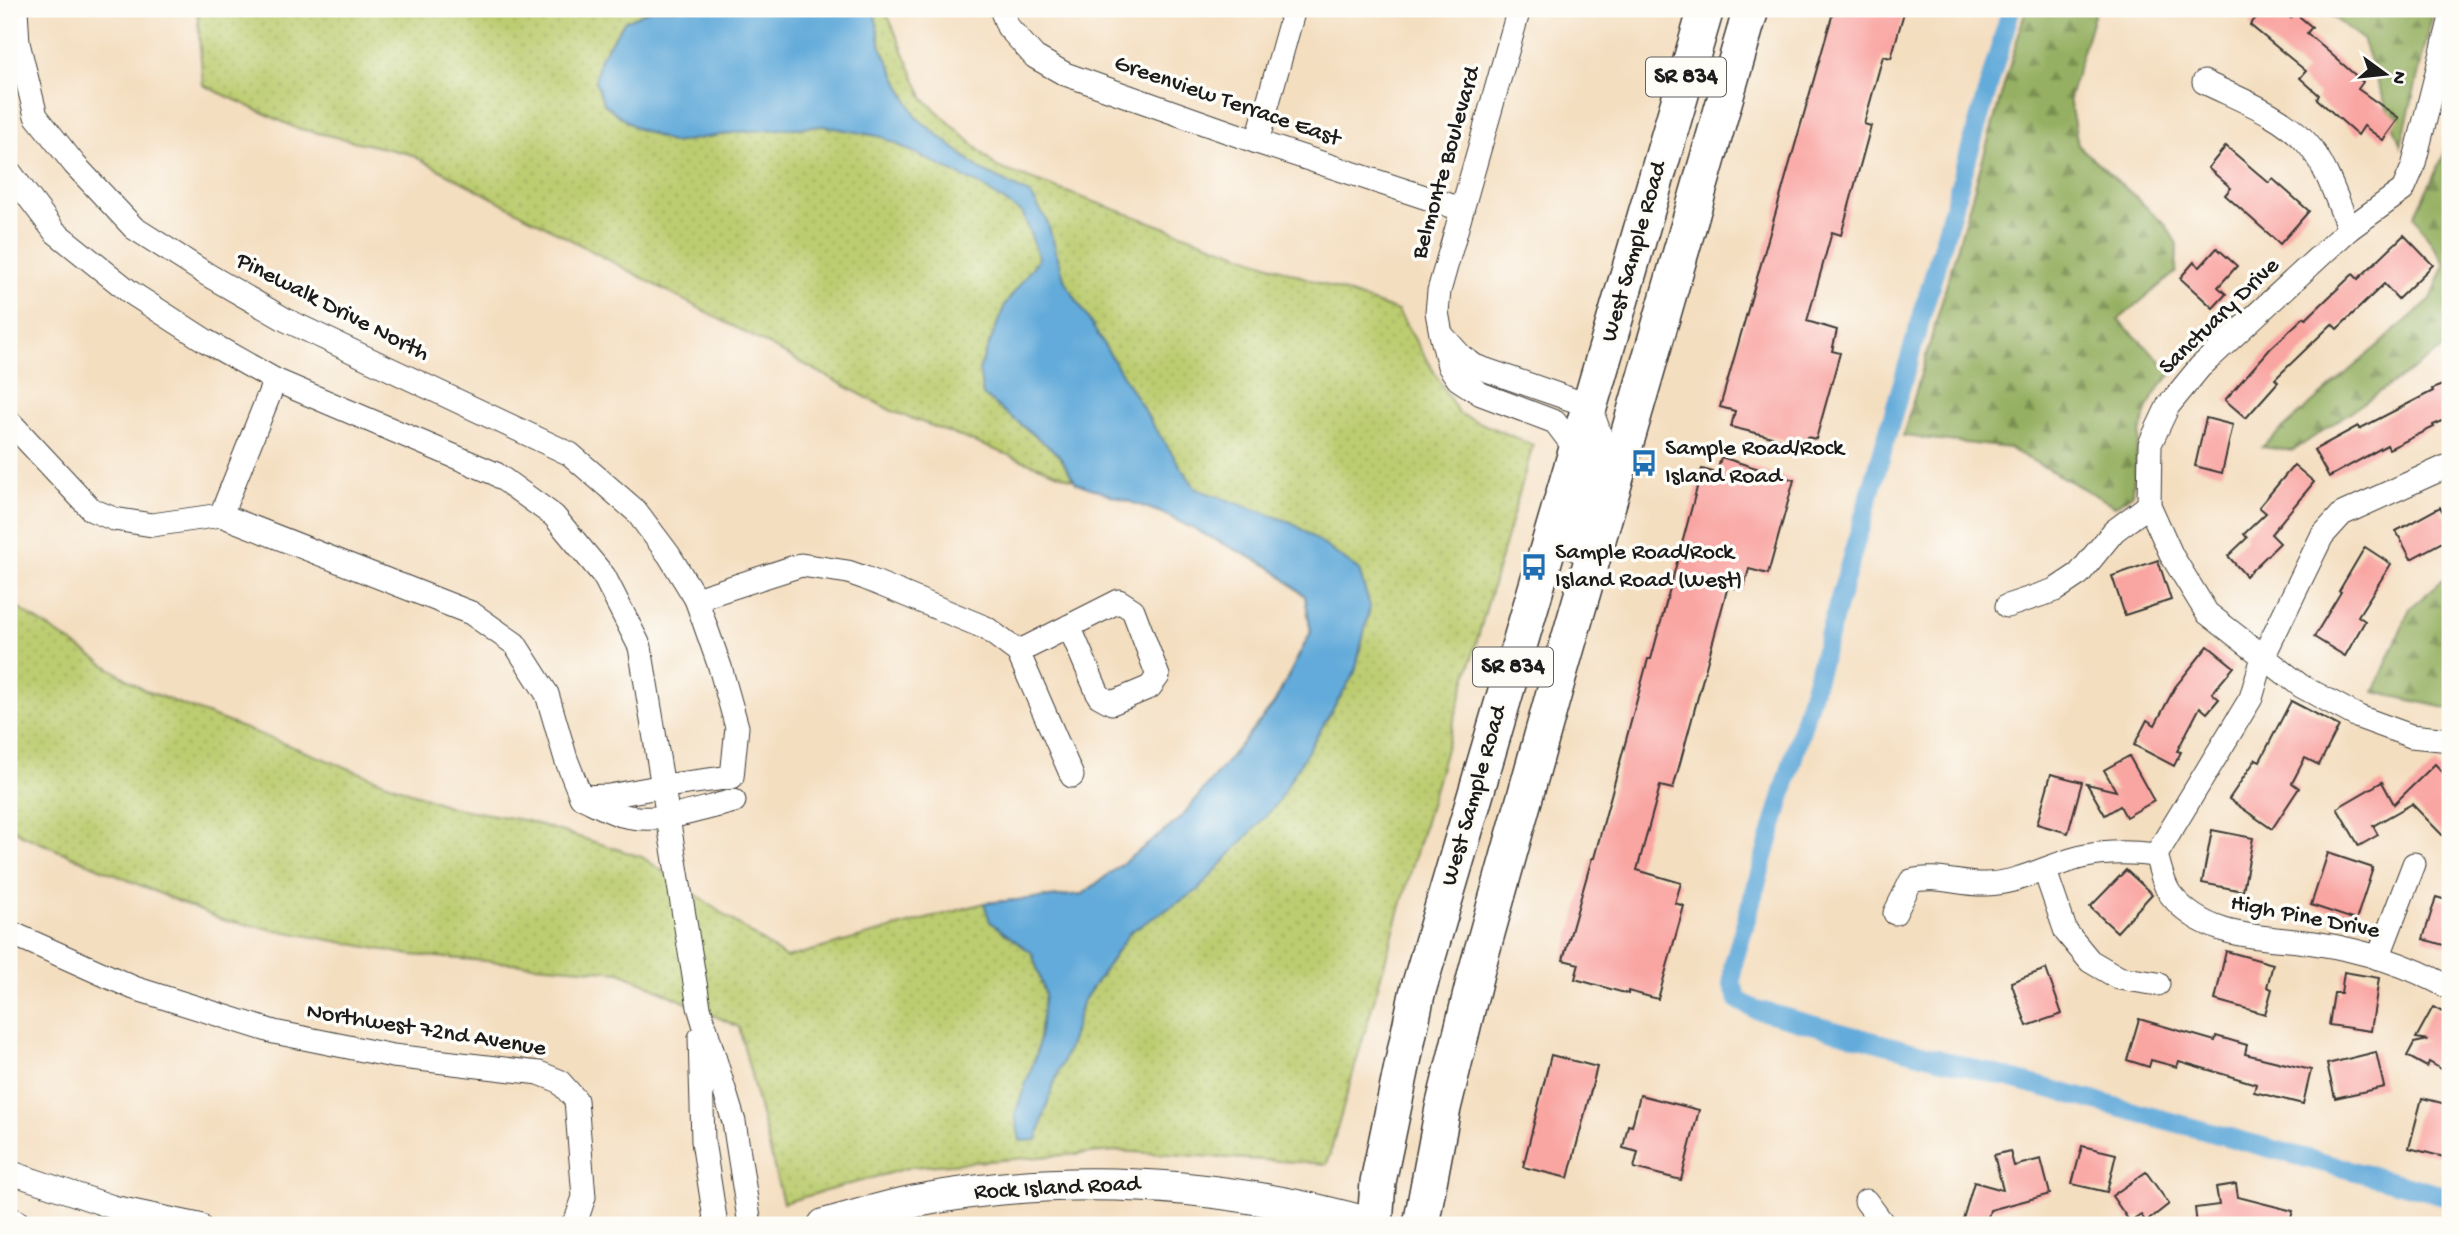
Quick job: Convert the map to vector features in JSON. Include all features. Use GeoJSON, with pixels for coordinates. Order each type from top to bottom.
{"type":"FeatureCollection","features":[{"type":"Feature","properties":{"kind":"main road","name":"West Sample Road"},"geometry":{"type":"LineString","coordinates":[[1375,1225],[1378,1182],[1417,994],[1706,9]]}},
{"type":"Feature","properties":{"kind":"main road","name":"West Sample Road"},"geometry":{"type":"LineString","coordinates":[[1421,1225],[1443,1108],[1477,969],[1751,9]]}},
{"type":"Feature","properties":{"kind":"main road"},"geometry":{"type":"LineString","coordinates":[[1634,417],[1620,379],[1673,198],[1667,145]]}},
{"type":"Feature","properties":{"kind":"main road","name":"Rock Island Road"},"geometry":{"type":"LineString","coordinates":[[824,1225],[914,1202],[972,1192],[1111,1183],[1215,1191],[1301,1206],[1375,1225]]}},
{"type":"Feature","properties":{"kind":"main road"},"geometry":{"type":"LineString","coordinates":[[9,1224],[14,1225]]}},
{"type":"Feature","properties":{"kind":"street","name":"Pinewalk Drive North"},"geometry":{"type":"LineString","coordinates":[[16,9],[18,43],[36,116],[75,164],[134,228],[286,320],[570,454],[636,511],[670,555],[696,599],[720,667],[737,727],[732,777],[609,796],[581,797]]}},
{"type":"Feature","properties":{"kind":"street","name":"Greenview Terrace East"},"geometry":{"type":"LineString","coordinates":[[1001,9],[1008,27],[1035,57],[1065,74],[1257,142],[1461,209]]}},
{"type":"Feature","properties":{"kind":"street"},"geometry":{"type":"LineString","coordinates":[[1257,142],[1294,9]]}},
{"type":"Feature","properties":{"kind":"street","name":"Belmonte Boulevard"},"geometry":{"type":"LineString","coordinates":[[1518,9],[1439,291],[1437,312],[1449,366],[1458,379],[1481,394],[1555,422],[1577,451]]}},
{"type":"Feature","properties":{"kind":"street","name":"Sanctuary Drive"},"geometry":{"type":"LineString","coordinates":[[2450,21],[2413,167],[2403,190],[2349,229],[2200,367],[2168,406],[2150,444],[2149,505],[2172,556],[2207,613],[2263,657],[2301,686],[2359,717],[2411,736],[2450,740]]}},
{"type":"Feature","properties":{"kind":"street"},"geometry":{"type":"LineString","coordinates":[[2204,82],[2286,123],[2308,143],[2325,173],[2349,229]]}},
{"type":"Feature","properties":{"kind":"street"},"geometry":{"type":"LineString","coordinates":[[9,171],[55,232],[130,292],[206,341],[275,380],[496,474],[554,516],[604,576],[640,648],[664,786],[699,1007],[703,1141],[716,1225]]}},
{"type":"Feature","properties":{"kind":"street"},"geometry":{"type":"LineString","coordinates":[[1441,334],[1461,356],[1475,366],[1590,406],[1605,449],[1552,641],[1560,671]]}},
{"type":"Feature","properties":{"kind":"street"},"geometry":{"type":"LineString","coordinates":[[221,514],[275,380]]}},
{"type":"Feature","properties":{"kind":"street"},"geometry":{"type":"LineString","coordinates":[[9,421],[92,510],[114,519],[152,525],[221,514],[471,613],[515,644],[547,694],[566,759],[581,797],[621,815],[669,818],[734,801]]}},
{"type":"Feature","properties":{"kind":"street"},"geometry":{"type":"LineString","coordinates":[[1895,913],[1911,881],[1925,877],[1949,882],[2007,883],[2084,856],[2118,851],[2156,855],[2251,698],[2263,657],[2322,536],[2342,514],[2450,465]]}},
{"type":"Feature","properties":{"kind":"street"},"geometry":{"type":"LineString","coordinates":[[2007,606],[2055,590],[2079,574],[2114,531],[2149,505]]}},
{"type":"Feature","properties":{"kind":"street"},"geometry":{"type":"LineString","coordinates":[[696,599],[801,565],[848,572],[986,628],[1018,652],[1072,776]]}},
{"type":"Feature","properties":{"kind":"street"},"geometry":{"type":"LineString","coordinates":[[1018,652],[1069,626],[1119,601],[1133,610],[1158,676],[1150,687],[1112,703],[1099,696],[1069,626]]}},
{"type":"Feature","properties":{"kind":"street","name":"High Pine Drive"},"geometry":{"type":"LineString","coordinates":[[2156,855],[2170,893],[2195,918],[2227,933],[2314,943],[2378,958],[2450,988]]}},
{"type":"Feature","properties":{"kind":"street"},"geometry":{"type":"LineString","coordinates":[[2378,958],[2414,863]]}},
{"type":"Feature","properties":{"kind":"street"},"geometry":{"type":"LineString","coordinates":[[2045,871],[2066,932],[2090,961],[2119,978],[2158,984]]}},
{"type":"Feature","properties":{"kind":"street","name":"Northwest 72nd Avenue"},"geometry":{"type":"LineString","coordinates":[[9,932],[134,988],[274,1032],[393,1056],[539,1073],[559,1081],[576,1100],[584,1198],[574,1223]]}},
{"type":"Feature","properties":{"kind":"street"},"geometry":{"type":"LineString","coordinates":[[699,1007],[734,1122],[750,1225]]}},
{"type":"Feature","properties":{"kind":"street"},"geometry":{"type":"LineString","coordinates":[[9,1171],[113,1208],[198,1225]]}},
{"type":"Feature","properties":{"kind":"street"},"geometry":{"type":"LineString","coordinates":[[1866,1201],[1884,1225]]}},
{"type":"Feature","properties":{"kind":"green space"},"geometry":{"type":"Polygon","coordinates":[[[197,9],[885,9],[924,99],[997,167],[1398,311],[1459,414],[1533,445],[1327,1164],[1116,1151],[911,1167],[783,1203],[739,1027],[620,972],[411,955],[222,920],[22,835],[9,826],[9,602],[144,690],[450,807],[528,821],[642,857],[786,958],[984,903],[1083,894],[1179,820],[1274,704],[1311,632],[1305,596],[1270,567],[1162,513],[892,411],[410,154],[296,128],[203,85],[197,9]]]}},
{"type":"Feature","properties":{"kind":"green space"},"geometry":{"type":"Polygon","coordinates":[[[2026,9],[2096,9],[2069,98],[2078,145],[2165,224],[2177,244],[2176,272],[2118,320],[2173,372],[2154,395],[2143,421],[2133,493],[2115,506],[2009,448],[1903,436],[2026,9]]]}},
{"type":"Feature","properties":{"kind":"green space"},"geometry":{"type":"Polygon","coordinates":[[[2322,9],[2434,9],[2401,146],[2362,39],[2322,9]]]}},
{"type":"Feature","properties":{"kind":"green space"},"geometry":{"type":"Polygon","coordinates":[[[2450,132],[2450,344],[2293,451],[2262,447],[2431,299],[2445,264],[2414,216],[2442,159],[2450,132]]]}},
{"type":"Feature","properties":{"kind":"green space"},"geometry":{"type":"Polygon","coordinates":[[[2450,574],[2450,709],[2374,692],[2410,608],[2450,574]]]}},
{"type":"Feature","properties":{"kind":"water"},"geometry":{"type":"Polygon","coordinates":[[[653,9],[874,9],[881,47],[916,117],[981,170],[1031,195],[1047,221],[1065,281],[1155,428],[1196,489],[1293,523],[1359,570],[1370,607],[1355,672],[1275,806],[1197,891],[1130,932],[1082,1003],[1037,1140],[1020,1141],[1015,1114],[1037,1052],[1045,994],[1032,953],[990,922],[984,903],[1083,894],[1179,820],[1274,704],[1311,632],[1305,596],[1269,566],[1162,513],[1076,483],[1058,454],[983,395],[979,369],[1005,305],[1039,258],[1023,214],[980,185],[882,137],[824,126],[738,132],[673,143],[636,128],[604,104],[595,81],[600,58],[625,21],[653,9]]]}},
{"type":"Feature","properties":{"kind":"building"},"geometry":{"type":"Polygon","coordinates":[[[1834,9],[1905,9],[1891,58],[1883,56],[1864,124],[1871,126],[1841,235],[1832,232],[1807,321],[1837,330],[1832,351],[1840,353],[1816,439],[1807,437],[1805,445],[1731,427],[1735,411],[1720,407],[1834,9]]]}},
{"type":"Feature","properties":{"kind":"building"},"geometry":{"type":"Polygon","coordinates":[[[2263,9],[2280,9],[2291,18],[2295,13],[2312,27],[2307,33],[2363,82],[2358,89],[2399,118],[2383,140],[2364,126],[2358,135],[2317,99],[2319,95],[2300,78],[2306,71],[2250,25],[2263,9]]]}},
{"type":"Feature","properties":{"kind":"building"},"geometry":{"type":"Polygon","coordinates":[[[2226,146],[2269,183],[2273,179],[2309,211],[2280,244],[2225,195],[2231,188],[2208,168],[2226,146]]]}},
{"type":"Feature","properties":{"kind":"building"},"geometry":{"type":"Polygon","coordinates":[[[2404,235],[2433,265],[2398,299],[2384,284],[2337,329],[2332,324],[2275,379],[2278,382],[2246,418],[2225,400],[2271,348],[2304,317],[2306,319],[2353,274],[2358,279],[2404,235]]]}},
{"type":"Feature","properties":{"kind":"building"},"geometry":{"type":"Polygon","coordinates":[[[2217,248],[2237,266],[2218,287],[2226,294],[2213,308],[2180,278],[2194,262],[2200,267],[2217,248]]]}},
{"type":"Feature","properties":{"kind":"building"},"geometry":{"type":"Polygon","coordinates":[[[2450,382],[2450,418],[2389,449],[2387,445],[2329,477],[2314,450],[2450,382]]]}},
{"type":"Feature","properties":{"kind":"building"},"geometry":{"type":"Polygon","coordinates":[[[2206,418],[2233,425],[2222,473],[2195,466],[2206,418]]]}},
{"type":"Feature","properties":{"kind":"building"},"geometry":{"type":"Polygon","coordinates":[[[1721,457],[1794,480],[1768,574],[1749,569],[1743,590],[1728,586],[1673,789],[1660,786],[1637,870],[1681,883],[1675,903],[1684,906],[1658,999],[1628,991],[1628,994],[1575,979],[1579,964],[1563,960],[1594,858],[1648,659],[1651,659],[1702,469],[1717,473],[1721,457]]]}},
{"type":"Feature","properties":{"kind":"building"},"geometry":{"type":"Polygon","coordinates":[[[2294,465],[2314,482],[2271,534],[2280,543],[2246,576],[2228,556],[2247,538],[2244,534],[2266,513],[2259,507],[2294,465]]]}},
{"type":"Feature","properties":{"kind":"building"},"geometry":{"type":"Polygon","coordinates":[[[2440,507],[2450,525],[2450,538],[2411,559],[2396,531],[2440,507]]]}},
{"type":"Feature","properties":{"kind":"building"},"geometry":{"type":"Polygon","coordinates":[[[2365,547],[2391,564],[2358,616],[2365,621],[2345,656],[2314,637],[2365,547]]]}},
{"type":"Feature","properties":{"kind":"building"},"geometry":{"type":"Polygon","coordinates":[[[2158,560],[2171,600],[2125,615],[2112,576],[2158,560]]]}},
{"type":"Feature","properties":{"kind":"building"},"geometry":{"type":"Polygon","coordinates":[[[2208,646],[2234,667],[2212,693],[2219,699],[2207,713],[2200,707],[2177,751],[2181,752],[2174,766],[2134,745],[2147,720],[2155,725],[2175,687],[2208,646]]]}},
{"type":"Feature","properties":{"kind":"building"},"geometry":{"type":"Polygon","coordinates":[[[2291,701],[2339,726],[2319,765],[2305,758],[2292,783],[2299,788],[2272,829],[2229,799],[2256,759],[2260,761],[2291,701]]]}},
{"type":"Feature","properties":{"kind":"building"},"geometry":{"type":"Polygon","coordinates":[[[2129,756],[2154,801],[2126,817],[2120,806],[2105,815],[2087,784],[2116,791],[2104,770],[2129,756]]]}},
{"type":"Feature","properties":{"kind":"building"},"geometry":{"type":"Polygon","coordinates":[[[2435,764],[2450,780],[2450,843],[2412,804],[2373,826],[2378,835],[2359,846],[2337,808],[2382,782],[2394,804],[2435,764]]]}},
{"type":"Feature","properties":{"kind":"building"},"geometry":{"type":"Polygon","coordinates":[[[2051,774],[2082,782],[2068,833],[2037,824],[2051,774]]]}},
{"type":"Feature","properties":{"kind":"building"},"geometry":{"type":"Polygon","coordinates":[[[2212,830],[2253,838],[2243,891],[2202,883],[2212,830]]]}},
{"type":"Feature","properties":{"kind":"building"},"geometry":{"type":"Polygon","coordinates":[[[2328,853],[2373,868],[2356,920],[2311,905],[2328,853]]]}},
{"type":"Feature","properties":{"kind":"building"},"geometry":{"type":"Polygon","coordinates":[[[2126,870],[2152,894],[2117,932],[2090,907],[2126,870]]]}},
{"type":"Feature","properties":{"kind":"building"},"geometry":{"type":"Polygon","coordinates":[[[2436,897],[2450,901],[2450,947],[2423,939],[2436,897]]]}},
{"type":"Feature","properties":{"kind":"building"},"geometry":{"type":"Polygon","coordinates":[[[2226,951],[2273,964],[2267,987],[2272,989],[2265,1014],[2215,1000],[2226,951]]]}},
{"type":"Feature","properties":{"kind":"building"},"geometry":{"type":"Polygon","coordinates":[[[2046,969],[2062,1014],[2027,1026],[2011,982],[2046,969]]]}},
{"type":"Feature","properties":{"kind":"building"},"geometry":{"type":"Polygon","coordinates":[[[2344,972],[2379,978],[2371,1031],[2329,1025],[2334,993],[2341,993],[2344,972]]]}},
{"type":"Feature","properties":{"kind":"building"},"geometry":{"type":"Polygon","coordinates":[[[2433,1007],[2450,1016],[2450,1074],[2429,1062],[2427,1067],[2407,1056],[2414,1043],[2428,1040],[2416,1038],[2433,1007]]]}},
{"type":"Feature","properties":{"kind":"building"},"geometry":{"type":"Polygon","coordinates":[[[2139,1019],[2215,1041],[2216,1036],[2247,1045],[2245,1054],[2311,1070],[2303,1104],[2254,1092],[2256,1084],[2179,1061],[2177,1067],[2151,1060],[2149,1067],[2127,1060],[2139,1019]]]}},
{"type":"Feature","properties":{"kind":"building"},"geometry":{"type":"Polygon","coordinates":[[[2376,1052],[2384,1087],[2335,1098],[2327,1064],[2376,1052]]]}},
{"type":"Feature","properties":{"kind":"building"},"geometry":{"type":"Polygon","coordinates":[[[1551,1055],[1597,1067],[1568,1178],[1523,1167],[1551,1055]]]}},
{"type":"Feature","properties":{"kind":"building"},"geometry":{"type":"Polygon","coordinates":[[[1640,1095],[1699,1110],[1681,1180],[1634,1168],[1638,1152],[1623,1148],[1628,1125],[1632,1126],[1640,1095]]]}},
{"type":"Feature","properties":{"kind":"building"},"geometry":{"type":"Polygon","coordinates":[[[2422,1098],[2450,1105],[2450,1132],[2444,1157],[2409,1148],[2422,1098]]]}},
{"type":"Feature","properties":{"kind":"building"},"geometry":{"type":"Polygon","coordinates":[[[2082,1146],[2116,1154],[2107,1192],[2072,1184],[2082,1146]]]}},
{"type":"Feature","properties":{"kind":"building"},"geometry":{"type":"Polygon","coordinates":[[[2010,1151],[2014,1166],[2041,1159],[2050,1194],[1990,1210],[1986,1225],[1963,1219],[1974,1182],[2003,1190],[1994,1155],[2010,1151]]]}},
{"type":"Feature","properties":{"kind":"building"},"geometry":{"type":"Polygon","coordinates":[[[2146,1172],[2169,1204],[2146,1222],[2141,1215],[2130,1222],[2112,1196],[2146,1172]]]}},
{"type":"Feature","properties":{"kind":"building"},"geometry":{"type":"Polygon","coordinates":[[[2236,1184],[2238,1197],[2293,1211],[2289,1225],[2261,1225],[2241,1220],[2241,1225],[2197,1225],[2195,1208],[2219,1205],[2216,1187],[2236,1184]]]}},
{"type":"Feature","properties":{"kind":"waterway"},"geometry":{"type":"LineString","coordinates":[[2011,9],[1733,965],[1732,983],[1738,1000],[1754,1009],[2450,1197]]}},
{"type":"Feature","properties":{"kind":"place","name":"Sample Road/Rock Island Road"},"geometry":{"type":"Point","coordinates":[1644,463]}},
{"type":"Feature","properties":{"kind":"place","name":"Sample Road/Rock Island Road (West)"},"geometry":{"type":"Point","coordinates":[1534,567]}}]}
